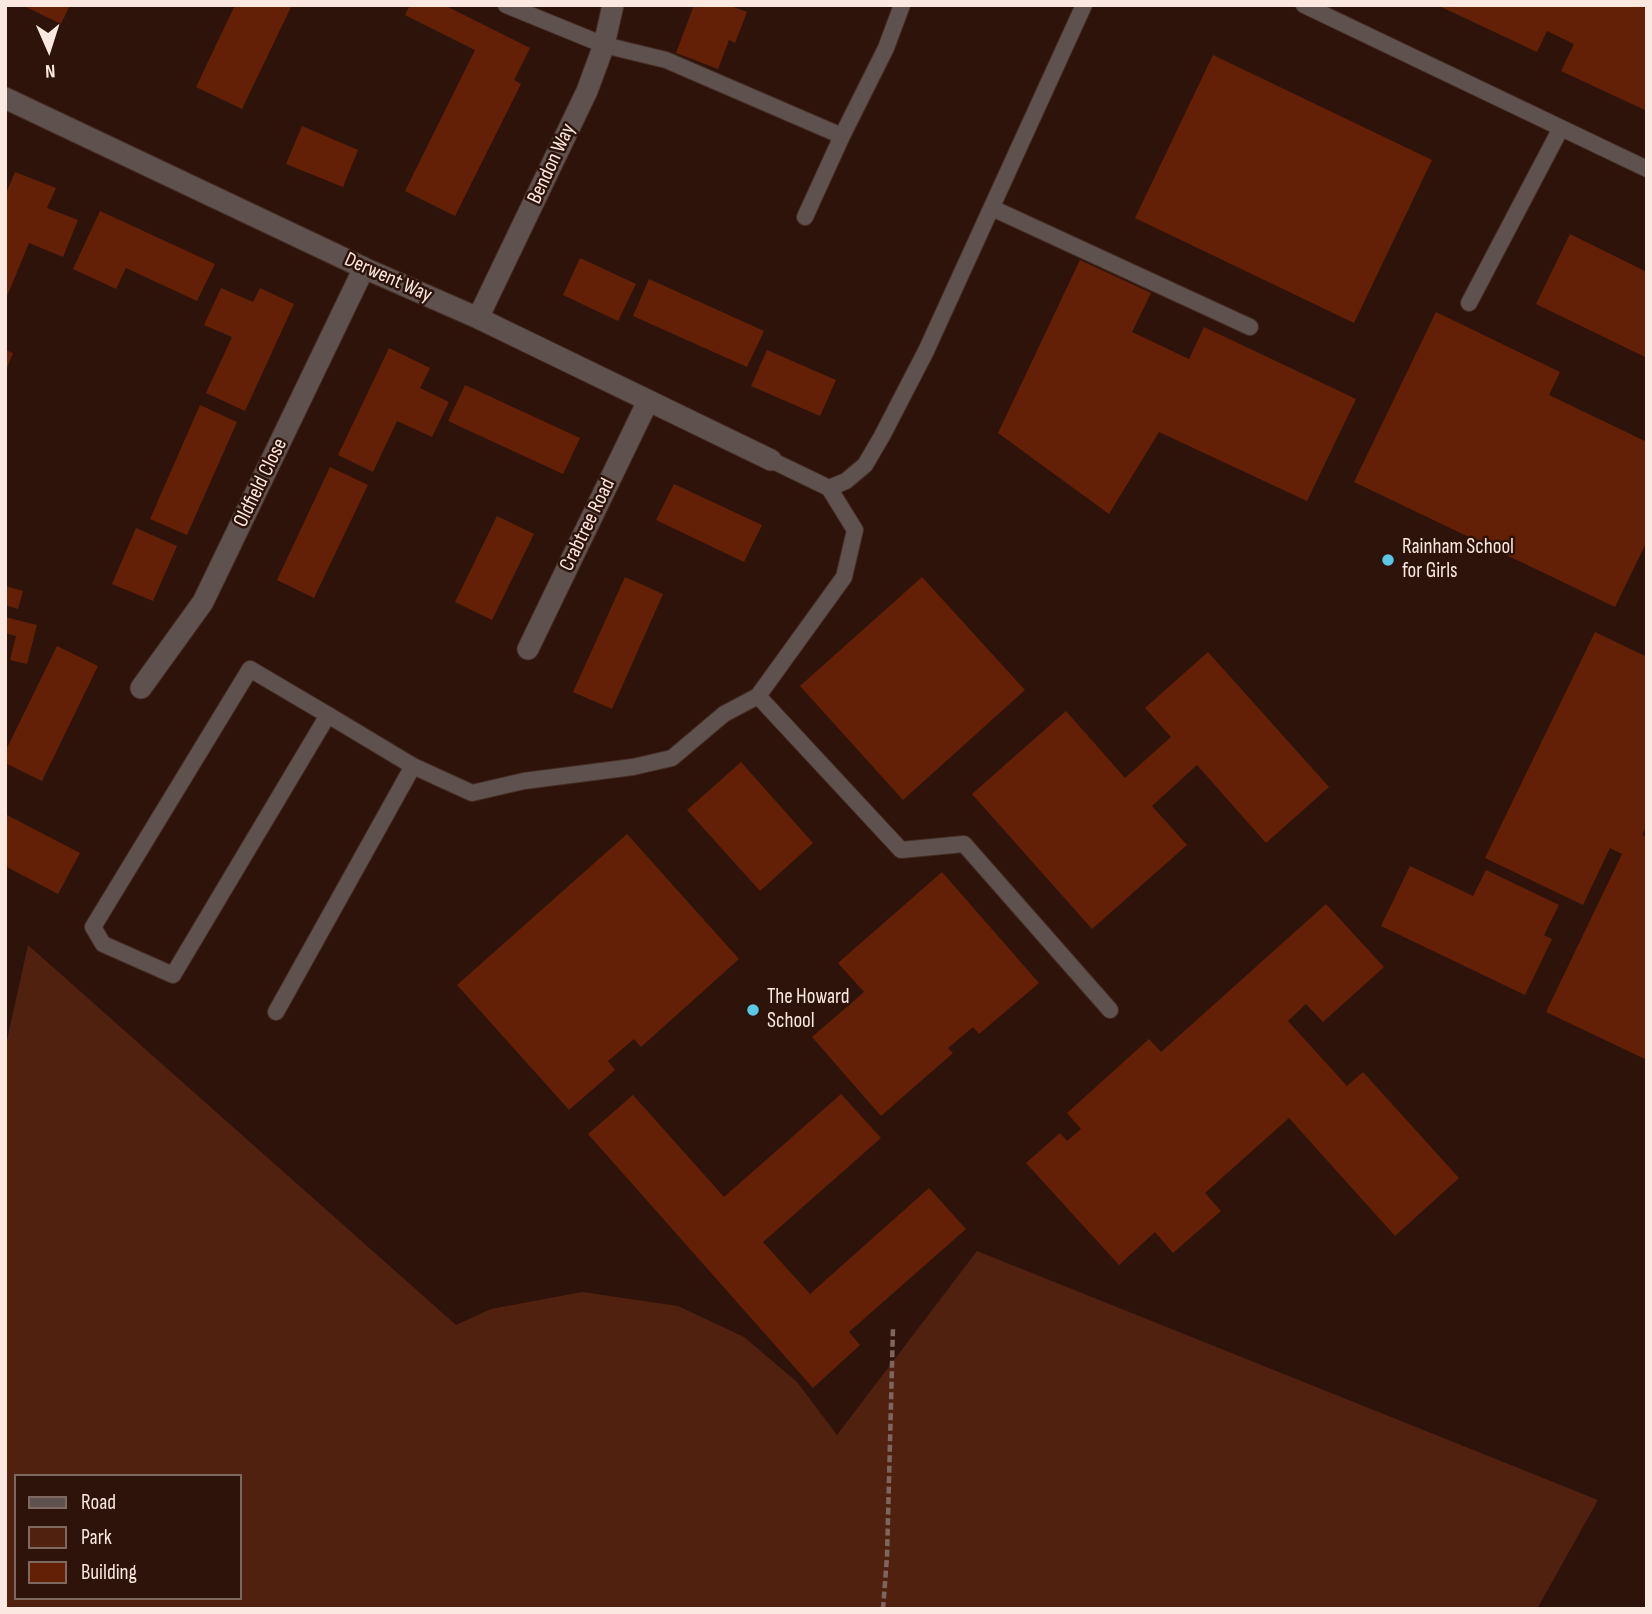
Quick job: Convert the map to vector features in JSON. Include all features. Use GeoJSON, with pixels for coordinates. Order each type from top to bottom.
{"type":"FeatureCollection","features":[{"type":"Feature","properties":{"kind":"street","name":"Bendon Way"},"geometry":{"type":"LineString","coordinates":[[478,318],[587,91],[604,45],[612,5]]}},
{"type":"Feature","properties":{"kind":"street","name":"Derwent Way"},"geometry":{"type":"LineString","coordinates":[[5,98],[364,268],[478,318],[771,460]]}},
{"type":"Feature","properties":{"kind":"street","name":"Oldfield Close"},"geometry":{"type":"LineString","coordinates":[[141,688],[203,602],[364,268]]}},
{"type":"Feature","properties":{"kind":"street","name":"Crabtree Road"},"geometry":{"type":"LineString","coordinates":[[527,649],[648,401]]}},
{"type":"Feature","properties":{"kind":"lane"},"geometry":{"type":"LineString","coordinates":[[506,5],[604,45],[666,60],[842,136]]}},
{"type":"Feature","properties":{"kind":"lane"},"geometry":{"type":"LineString","coordinates":[[805,216],[886,48],[902,5]]}},
{"type":"Feature","properties":{"kind":"lane"},"geometry":{"type":"LineString","coordinates":[[829,488],[846,481],[866,466],[926,351],[1084,5]]}},
{"type":"Feature","properties":{"kind":"lane"},"geometry":{"type":"LineString","coordinates":[[1304,5],[1647,169]]}},
{"type":"Feature","properties":{"kind":"lane"},"geometry":{"type":"LineString","coordinates":[[1469,303],[1562,128]]}},
{"type":"Feature","properties":{"kind":"lane"},"geometry":{"type":"LineString","coordinates":[[992,208],[1250,327]]}},
{"type":"Feature","properties":{"kind":"lane"},"geometry":{"type":"LineString","coordinates":[[328,715],[173,975],[103,944],[93,927],[250,669],[328,715],[413,766],[472,793],[524,781],[633,767],[672,758],[724,714],[758,696],[844,577],[855,530],[829,488],[771,460]]}},
{"type":"Feature","properties":{"kind":"lane"},"geometry":{"type":"LineString","coordinates":[[758,696],[901,850],[964,844],[1110,1010]]}},
{"type":"Feature","properties":{"kind":"lane"},"geometry":{"type":"LineString","coordinates":[[276,1012],[413,766]]}},
{"type":"Feature","properties":{"kind":"path"},"geometry":{"type":"LineString","coordinates":[[883,1609],[887,1557],[893,1327]]}},
{"type":"Feature","properties":{"kind":"green space"},"geometry":{"type":"Polygon","coordinates":[[[28,945],[456,1325],[491,1309],[582,1292],[678,1306],[744,1337],[797,1382],[837,1435],[977,1251],[1598,1500],[1537,1609],[5,1609],[5,1049],[28,945]]]}},
{"type":"Feature","properties":{"kind":"building"},"geometry":{"type":"Polygon","coordinates":[[[22,5],[70,5],[61,24],[22,5]]]}},
{"type":"Feature","properties":{"kind":"building"},"geometry":{"type":"Polygon","coordinates":[[[235,5],[292,5],[242,109],[196,87],[235,5]]]}},
{"type":"Feature","properties":{"kind":"building"},"geometry":{"type":"Polygon","coordinates":[[[410,5],[444,5],[530,48],[514,80],[521,84],[455,216],[405,191],[475,50],[405,15],[410,5]]]}},
{"type":"Feature","properties":{"kind":"building"},"geometry":{"type":"Polygon","coordinates":[[[694,5],[728,5],[747,12],[735,43],[729,40],[718,69],[676,53],[694,5]]]}},
{"type":"Feature","properties":{"kind":"building"},"geometry":{"type":"Polygon","coordinates":[[[1437,5],[1647,5],[1647,111],[1561,71],[1574,44],[1547,31],[1537,52],[1437,5]]]}},
{"type":"Feature","properties":{"kind":"building"},"geometry":{"type":"Polygon","coordinates":[[[1213,55],[1432,160],[1354,323],[1135,218],[1213,55]]]}},
{"type":"Feature","properties":{"kind":"building"},"geometry":{"type":"Polygon","coordinates":[[[302,126],[358,150],[343,187],[286,164],[302,126]]]}},
{"type":"Feature","properties":{"kind":"building"},"geometry":{"type":"Polygon","coordinates":[[[15,172],[56,188],[47,208],[78,220],[63,257],[29,243],[5,301],[5,196],[15,172]]]}},
{"type":"Feature","properties":{"kind":"building"},"geometry":{"type":"Polygon","coordinates":[[[100,211],[215,264],[197,301],[126,268],[116,289],[73,269],[100,211]]]}},
{"type":"Feature","properties":{"kind":"building"},"geometry":{"type":"Polygon","coordinates":[[[1570,234],[1647,272],[1647,358],[1536,304],[1570,234]]]}},
{"type":"Feature","properties":{"kind":"building"},"geometry":{"type":"Polygon","coordinates":[[[580,258],[636,284],[618,321],[563,295],[580,258]]]}},
{"type":"Feature","properties":{"kind":"building"},"geometry":{"type":"Polygon","coordinates":[[[1080,260],[1151,293],[1132,332],[1189,359],[1204,327],[1356,399],[1307,501],[1159,432],[1109,514],[998,433],[1080,260]]]}},
{"type":"Feature","properties":{"kind":"building"},"geometry":{"type":"Polygon","coordinates":[[[649,279],[764,331],[747,367],[633,316],[649,279]]]}},
{"type":"Feature","properties":{"kind":"building"},"geometry":{"type":"Polygon","coordinates":[[[221,288],[253,302],[260,288],[294,304],[245,411],[206,393],[232,337],[204,325],[221,288]]]}},
{"type":"Feature","properties":{"kind":"building"},"geometry":{"type":"Polygon","coordinates":[[[1436,312],[1560,372],[1549,395],[1647,442],[1647,541],[1615,607],[1354,482],[1436,312]]]}},
{"type":"Feature","properties":{"kind":"building"},"geometry":{"type":"Polygon","coordinates":[[[389,348],[430,368],[420,388],[449,402],[432,437],[397,421],[373,472],[338,455],[389,348]]]}},
{"type":"Feature","properties":{"kind":"building"},"geometry":{"type":"Polygon","coordinates":[[[5,350],[13,353],[5,373],[5,350]]]}},
{"type":"Feature","properties":{"kind":"building"},"geometry":{"type":"Polygon","coordinates":[[[767,350],[836,380],[820,416],[751,386],[767,350]]]}},
{"type":"Feature","properties":{"kind":"building"},"geometry":{"type":"Polygon","coordinates":[[[465,385],[580,438],[563,474],[448,421],[465,385]]]}},
{"type":"Feature","properties":{"kind":"building"},"geometry":{"type":"Polygon","coordinates":[[[200,405],[237,422],[187,535],[150,519],[200,405]]]}},
{"type":"Feature","properties":{"kind":"building"},"geometry":{"type":"Polygon","coordinates":[[[330,467],[368,485],[314,598],[277,580],[330,467]]]}},
{"type":"Feature","properties":{"kind":"building"},"geometry":{"type":"Polygon","coordinates":[[[674,484],[762,525],[744,562],[656,520],[674,484]]]}},
{"type":"Feature","properties":{"kind":"building"},"geometry":{"type":"Polygon","coordinates":[[[497,516],[534,534],[492,620],[455,602],[497,516]]]}},
{"type":"Feature","properties":{"kind":"building"},"geometry":{"type":"Polygon","coordinates":[[[136,528],[177,546],[153,601],[112,584],[136,528]]]}},
{"type":"Feature","properties":{"kind":"building"},"geometry":{"type":"Polygon","coordinates":[[[625,577],[663,594],[612,709],[573,692],[625,577]]]}},
{"type":"Feature","properties":{"kind":"building"},"geometry":{"type":"Polygon","coordinates":[[[922,577],[1025,690],[903,800],[800,686],[922,577]]]}},
{"type":"Feature","properties":{"kind":"building"},"geometry":{"type":"Polygon","coordinates":[[[5,586],[23,591],[18,609],[5,605],[5,586]]]}},
{"type":"Feature","properties":{"kind":"building"},"geometry":{"type":"Polygon","coordinates":[[[5,617],[37,625],[27,664],[10,660],[16,636],[5,633],[5,617]]]}},
{"type":"Feature","properties":{"kind":"building"},"geometry":{"type":"Polygon","coordinates":[[[1595,632],[1647,657],[1647,826],[1642,835],[1647,837],[1647,1060],[1546,1012],[1622,854],[1610,848],[1583,905],[1485,858],[1595,632]]]}},
{"type":"Feature","properties":{"kind":"building"},"geometry":{"type":"Polygon","coordinates":[[[57,646],[98,666],[42,781],[5,763],[5,752],[57,646]]]}},
{"type":"Feature","properties":{"kind":"building"},"geometry":{"type":"Polygon","coordinates":[[[1208,652],[1329,787],[1266,843],[1197,765],[1152,806],[1187,845],[1092,929],[972,794],[1066,711],[1125,778],[1171,737],[1145,708],[1208,652]]]}},
{"type":"Feature","properties":{"kind":"building"},"geometry":{"type":"Polygon","coordinates":[[[741,762],[813,843],[760,891],[687,810],[741,762]]]}},
{"type":"Feature","properties":{"kind":"building"},"geometry":{"type":"Polygon","coordinates":[[[5,814],[80,853],[58,894],[5,866],[5,814]]]}},
{"type":"Feature","properties":{"kind":"building"},"geometry":{"type":"Polygon","coordinates":[[[627,834],[739,959],[641,1047],[634,1039],[608,1061],[615,1070],[569,1110],[457,985],[627,834]]]}},
{"type":"Feature","properties":{"kind":"building"},"geometry":{"type":"Polygon","coordinates":[[[1410,866],[1473,896],[1486,870],[1559,905],[1544,935],[1552,939],[1525,995],[1381,926],[1410,866]]]}},
{"type":"Feature","properties":{"kind":"building"},"geometry":{"type":"Polygon","coordinates":[[[942,872],[1039,983],[979,1034],[973,1027],[948,1048],[953,1053],[881,1116],[812,1037],[864,992],[838,963],[942,872]]]}},
{"type":"Feature","properties":{"kind":"building"},"geometry":{"type":"Polygon","coordinates":[[[1326,904],[1384,967],[1323,1022],[1306,1004],[1288,1021],[1347,1086],[1363,1072],[1459,1178],[1395,1236],[1289,1118],[1205,1193],[1221,1211],[1173,1253],[1155,1232],[1119,1265],[1026,1163],[1060,1133],[1067,1141],[1081,1129],[1067,1113],[1149,1039],[1161,1052],[1326,904]]]}},
{"type":"Feature","properties":{"kind":"building"},"geometry":{"type":"Polygon","coordinates":[[[841,1094],[881,1138],[763,1242],[810,1294],[929,1188],[966,1229],[849,1332],[860,1345],[813,1388],[588,1134],[633,1095],[724,1197],[841,1094]]]}},
{"type":"Feature","properties":{"kind":"place","name":"Rainham School for Girls"},"geometry":{"type":"Point","coordinates":[1388,560]}},
{"type":"Feature","properties":{"kind":"place","name":"The Howard School"},"geometry":{"type":"Point","coordinates":[753,1010]}}]}
